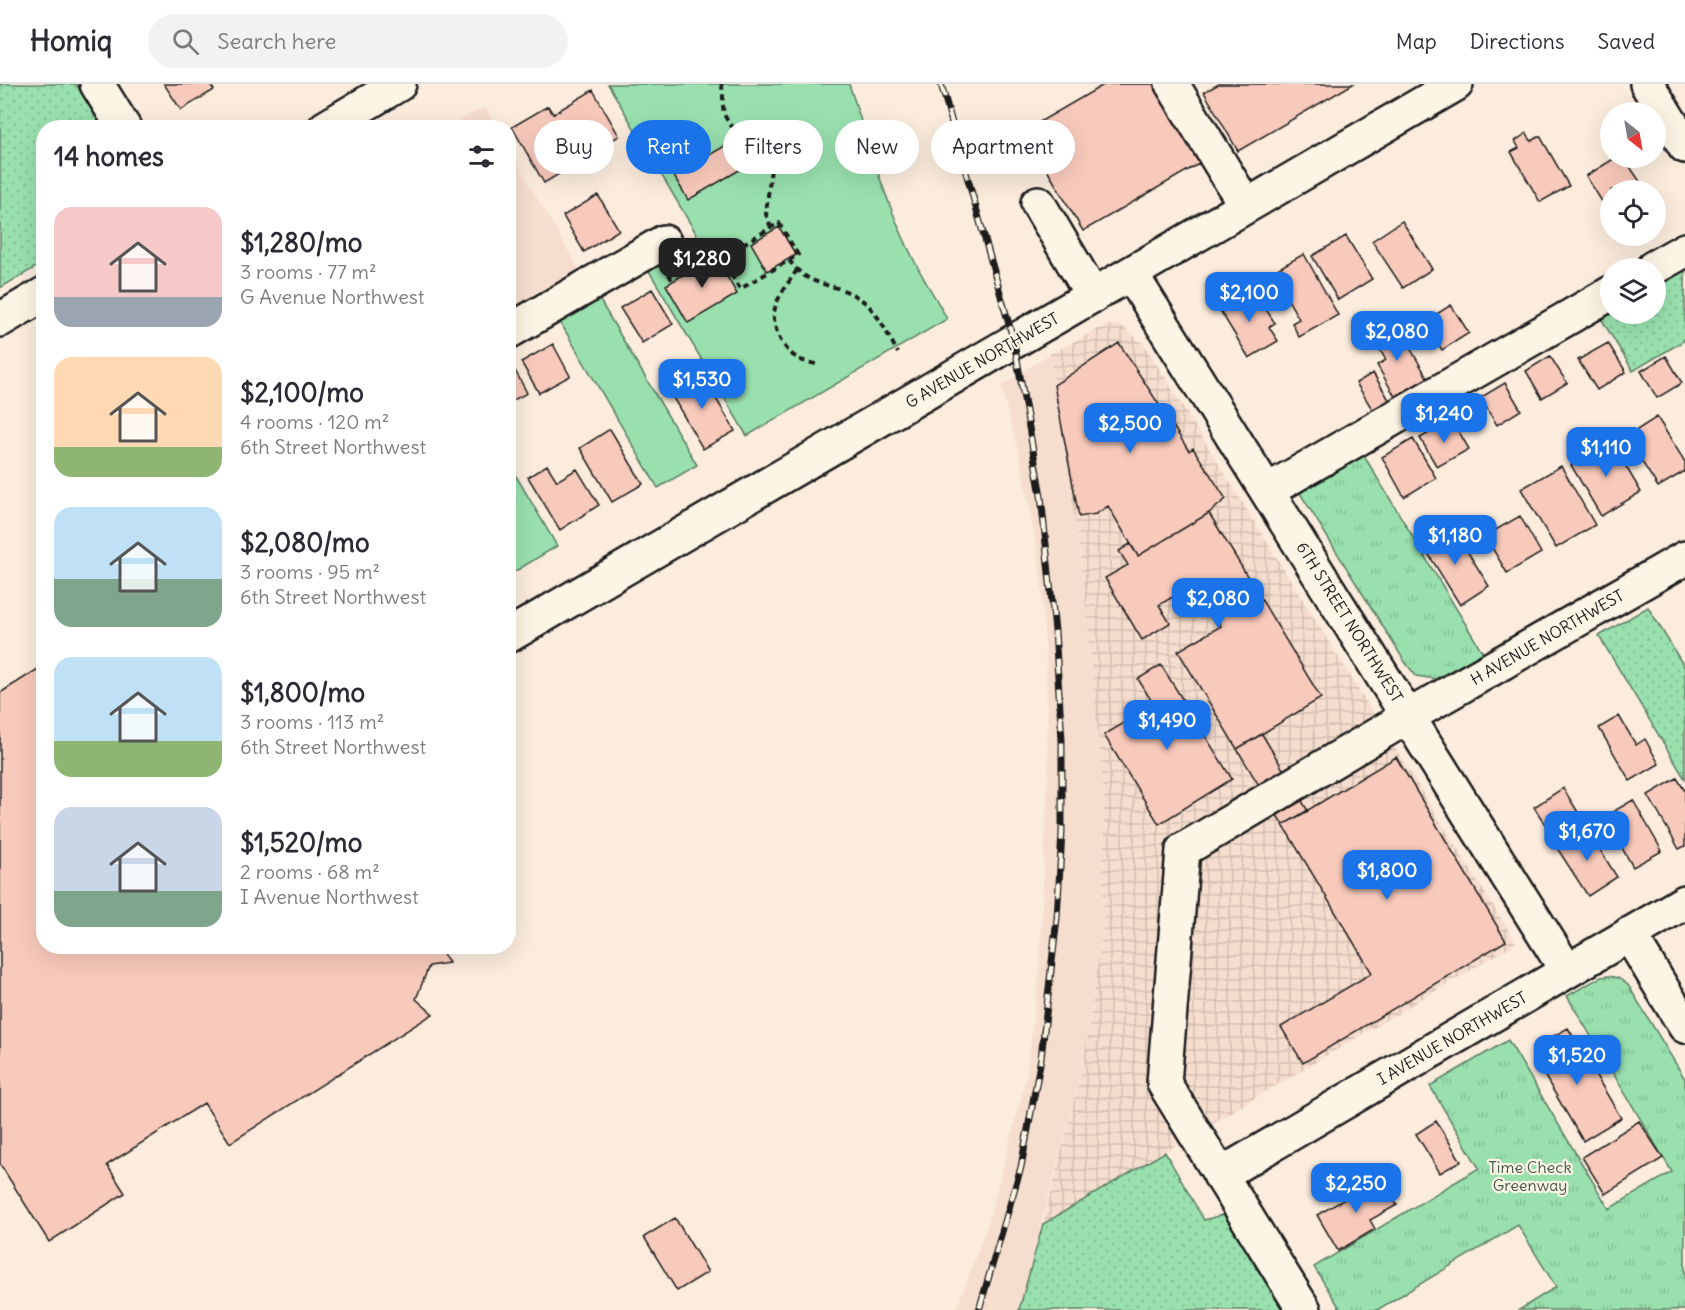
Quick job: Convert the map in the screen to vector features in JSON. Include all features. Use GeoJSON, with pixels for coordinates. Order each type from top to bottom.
{"type":"FeatureCollection","features":[{"type":"Feature","properties":{"kind":"street"},"geometry":{"type":"LineString","coordinates":[[97,84],[118,120]]}},
{"type":"Feature","properties":{"kind":"street"},"geometry":{"type":"LineString","coordinates":[[338,120],[399,84]]}},
{"type":"Feature","properties":{"kind":"street"},"geometry":{"type":"LineString","coordinates":[[1172,84],[1246,206]]}},
{"type":"Feature","properties":{"kind":"street","name":"G AVENUE NORTHWEST"},"geometry":{"type":"LineString","coordinates":[[516,631],[1456,84]]}},
{"type":"Feature","properties":{"kind":"street"},"geometry":{"type":"LineString","coordinates":[[1647,84],[1685,146]]}},
{"type":"Feature","properties":{"kind":"street"},"geometry":{"type":"LineString","coordinates":[[1038,203],[1093,296]]}},
{"type":"Feature","properties":{"kind":"street"},"geometry":{"type":"LineString","coordinates":[[516,327],[659,245]]}},
{"type":"Feature","properties":{"kind":"street"},"geometry":{"type":"LineString","coordinates":[[1666,261],[1685,250]]}},
{"type":"Feature","properties":{"kind":"street","name":"6TH STREET NORTHWEST"},"geometry":{"type":"LineString","coordinates":[[1131,274],[1567,971]]}},
{"type":"Feature","properties":{"kind":"street"},"geometry":{"type":"LineString","coordinates":[[0,320],[36,299]]}},
{"type":"Feature","properties":{"kind":"street"},"geometry":{"type":"LineString","coordinates":[[1267,491],[1600,299]]}},
{"type":"Feature","properties":{"kind":"street","name":"H AVENUE NORTHWEST"},"geometry":{"type":"LineString","coordinates":[[1220,1175],[1164,1083],[1183,850],[1409,716],[1685,558]]}},
{"type":"Feature","properties":{"kind":"street","name":"I AVENUE NORTHWEST"},"geometry":{"type":"LineString","coordinates":[[1220,1175],[1685,902]]}},
{"type":"Feature","properties":{"kind":"street"},"geometry":{"type":"LineString","coordinates":[[1629,934],[1685,1026]]}},
{"type":"Feature","properties":{"kind":"street"},"geometry":{"type":"LineString","coordinates":[[1220,1175],[1304,1310]]}},
{"type":"Feature","properties":{"kind":"path"},"geometry":{"type":"LineString","coordinates":[[721,84],[724,115],[746,140],[757,145],[769,162],[771,168],[766,214],[771,228]]}},
{"type":"Feature","properties":{"kind":"path"},"geometry":{"type":"LineString","coordinates":[[659,245],[671,278],[717,252],[740,289],[798,255],[779,223],[721,257]]}},
{"type":"Feature","properties":{"kind":"path"},"geometry":{"type":"LineString","coordinates":[[789,260],[810,280],[856,296],[867,304],[898,353]]}},
{"type":"Feature","properties":{"kind":"path"},"geometry":{"type":"LineString","coordinates":[[797,270],[774,309],[773,317],[779,336],[796,358],[820,365]]}},
{"type":"Feature","properties":{"kind":"shaded area"},"geometry":{"type":"Polygon","coordinates":[[[484,107],[493,120],[461,120],[484,107]]]}},
{"type":"Feature","properties":{"kind":"shaded area"},"geometry":{"type":"Polygon","coordinates":[[[516,162],[583,276],[516,316],[516,162]]]}},
{"type":"Feature","properties":{"kind":"shaded area"},"geometry":{"type":"Polygon","coordinates":[[[1106,325],[1120,325],[1144,344],[1516,943],[1043,1224],[1084,1060],[1103,927],[1104,796],[1083,574],[1050,354],[1106,325]]]}},
{"type":"Feature","properties":{"kind":"shaded area"},"geometry":{"type":"Polygon","coordinates":[[[1050,354],[1083,574],[1098,716],[1104,796],[1103,927],[1084,1060],[1019,1310],[956,1310],[988,1223],[1026,1079],[1039,975],[1048,771],[1046,662],[1040,566],[1020,458],[1001,386],[1050,354]]]}},
{"type":"Feature","properties":{"kind":"green space"},"geometry":{"type":"Polygon","coordinates":[[[0,84],[76,84],[98,120],[36,120],[36,267],[0,288],[0,84]]]}},
{"type":"Feature","properties":{"kind":"green space"},"geometry":{"type":"Polygon","coordinates":[[[608,84],[849,84],[861,120],[835,120],[835,174],[879,174],[905,241],[947,319],[747,436],[646,266],[697,235],[661,174],[711,174],[711,120],[629,120],[608,84]]]}},
{"type":"Feature","properties":{"kind":"green space"},"geometry":{"type":"Polygon","coordinates":[[[1685,239],[1685,340],[1633,371],[1604,324],[1666,324],[1666,258],[1652,258],[1685,239]]]}},
{"type":"Feature","properties":{"kind":"green space"},"geometry":{"type":"Polygon","coordinates":[[[1600,290],[1600,317],[1588,297],[1600,290]]]}},
{"type":"Feature","properties":{"kind":"green space"},"geometry":{"type":"Polygon","coordinates":[[[599,299],[697,465],[658,488],[560,322],[599,299]]]}},
{"type":"Feature","properties":{"kind":"green space"},"geometry":{"type":"Polygon","coordinates":[[[1349,431],[1483,653],[1435,679],[1416,676],[1405,662],[1285,469],[1349,431]]]}},
{"type":"Feature","properties":{"kind":"green space"},"geometry":{"type":"Polygon","coordinates":[[[516,476],[557,546],[516,571],[516,476]]]}},
{"type":"Feature","properties":{"kind":"green space"},"geometry":{"type":"Polygon","coordinates":[[[1648,607],[1685,668],[1685,779],[1599,636],[1648,607]]]}},
{"type":"Feature","properties":{"kind":"green space","name":"Time Check Greenway"},"geometry":{"type":"Polygon","coordinates":[[[1601,977],[1618,978],[1628,985],[1685,1079],[1685,1310],[1519,1310],[1556,1287],[1518,1225],[1377,1310],[1341,1310],[1314,1267],[1479,1168],[1430,1086],[1508,1040],[1609,1209],[1672,1172],[1567,996],[1601,977]]]}},
{"type":"Feature","properties":{"kind":"green space"},"geometry":{"type":"Polygon","coordinates":[[[1165,1152],[1204,1220],[1225,1214],[1236,1223],[1291,1310],[1019,1310],[1043,1224],[1165,1152]]]}},
{"type":"Feature","properties":{"kind":"building"},"geometry":{"type":"Polygon","coordinates":[[[164,84],[210,84],[214,90],[181,110],[164,84]]]}},
{"type":"Feature","properties":{"kind":"building"},"geometry":{"type":"Polygon","coordinates":[[[1105,84],[1159,84],[1204,161],[1083,231],[1049,174],[1075,174],[1075,120],[1043,120],[1105,84]]]}},
{"type":"Feature","properties":{"kind":"building"},"geometry":{"type":"Polygon","coordinates":[[[1219,84],[1353,84],[1238,151],[1204,92],[1219,84]]]}},
{"type":"Feature","properties":{"kind":"building"},"geometry":{"type":"Polygon","coordinates":[[[593,90],[610,120],[534,120],[534,166],[516,134],[516,125],[548,106],[553,114],[593,90]]]}},
{"type":"Feature","properties":{"kind":"building"},"geometry":{"type":"Polygon","coordinates":[[[614,127],[619,136],[614,139],[614,127]]]}},
{"type":"Feature","properties":{"kind":"building"},"geometry":{"type":"Polygon","coordinates":[[[1527,133],[1531,141],[1540,136],[1569,186],[1540,202],[1511,152],[1519,148],[1515,141],[1527,133]]]}},
{"type":"Feature","properties":{"kind":"building"},"geometry":{"type":"Polygon","coordinates":[[[723,147],[723,174],[733,174],[688,200],[674,176],[677,174],[711,174],[711,154],[723,147]]]}},
{"type":"Feature","properties":{"kind":"building"},"geometry":{"type":"Polygon","coordinates":[[[1600,167],[1631,168],[1639,180],[1600,180],[1600,198],[1586,176],[1600,167]]]}},
{"type":"Feature","properties":{"kind":"building"},"geometry":{"type":"Polygon","coordinates":[[[539,174],[559,174],[544,183],[539,174]]]}},
{"type":"Feature","properties":{"kind":"building"},"geometry":{"type":"Polygon","coordinates":[[[598,195],[619,230],[584,252],[563,216],[598,195]]]}},
{"type":"Feature","properties":{"kind":"building"},"geometry":{"type":"Polygon","coordinates":[[[1402,221],[1432,269],[1403,288],[1372,241],[1402,221]]]}},
{"type":"Feature","properties":{"kind":"building"},"geometry":{"type":"Polygon","coordinates":[[[779,227],[796,255],[767,271],[751,243],[779,227]]]}},
{"type":"Feature","properties":{"kind":"building"},"geometry":{"type":"Polygon","coordinates":[[[1346,236],[1372,279],[1338,300],[1312,256],[1346,236]]]}},
{"type":"Feature","properties":{"kind":"building"},"geometry":{"type":"Polygon","coordinates":[[[1304,254],[1338,315],[1299,337],[1292,323],[1299,319],[1272,272],[1304,254]]]}},
{"type":"Feature","properties":{"kind":"building"},"geometry":{"type":"Polygon","coordinates":[[[715,256],[737,294],[688,323],[666,285],[715,256]]]}},
{"type":"Feature","properties":{"kind":"building"},"geometry":{"type":"Polygon","coordinates":[[[652,289],[673,324],[642,343],[620,308],[652,289]]]}},
{"type":"Feature","properties":{"kind":"building"},"geometry":{"type":"Polygon","coordinates":[[[1247,289],[1259,310],[1264,306],[1275,323],[1269,327],[1278,341],[1249,358],[1218,307],[1247,289]]]}},
{"type":"Feature","properties":{"kind":"building"},"geometry":{"type":"Polygon","coordinates":[[[1451,305],[1469,333],[1442,350],[1424,322],[1451,305]]]}},
{"type":"Feature","properties":{"kind":"building"},"geometry":{"type":"Polygon","coordinates":[[[1386,321],[1403,349],[1409,346],[1428,379],[1396,398],[1377,365],[1386,360],[1369,331],[1386,321]]]}},
{"type":"Feature","properties":{"kind":"building"},"geometry":{"type":"Polygon","coordinates":[[[1119,343],[1189,451],[1193,448],[1226,499],[1209,513],[1138,556],[1108,506],[1096,514],[1079,517],[1054,385],[1119,343]]]}},
{"type":"Feature","properties":{"kind":"building"},"geometry":{"type":"Polygon","coordinates":[[[1608,343],[1626,372],[1597,390],[1578,360],[1608,343]]]}},
{"type":"Feature","properties":{"kind":"building"},"geometry":{"type":"Polygon","coordinates":[[[553,344],[570,376],[539,393],[521,362],[553,344]]]}},
{"type":"Feature","properties":{"kind":"building"},"geometry":{"type":"Polygon","coordinates":[[[1550,356],[1567,383],[1542,398],[1526,371],[1550,356]]]}},
{"type":"Feature","properties":{"kind":"building"},"geometry":{"type":"Polygon","coordinates":[[[1666,356],[1682,383],[1657,398],[1641,371],[1666,356]]]}},
{"type":"Feature","properties":{"kind":"building"},"geometry":{"type":"Polygon","coordinates":[[[700,371],[735,431],[703,449],[668,389],[700,371]]]}},
{"type":"Feature","properties":{"kind":"building"},"geometry":{"type":"Polygon","coordinates":[[[516,372],[527,393],[516,399],[516,372]]]}},
{"type":"Feature","properties":{"kind":"building"},"geometry":{"type":"Polygon","coordinates":[[[1373,373],[1391,403],[1374,412],[1356,383],[1373,373]]]}},
{"type":"Feature","properties":{"kind":"building"},"geometry":{"type":"Polygon","coordinates":[[[1505,383],[1521,410],[1497,425],[1480,398],[1505,383]]]}},
{"type":"Feature","properties":{"kind":"building"},"geometry":{"type":"Polygon","coordinates":[[[1657,417],[1685,462],[1685,471],[1658,487],[1626,437],[1657,417]]]}},
{"type":"Feature","properties":{"kind":"building"},"geometry":{"type":"Polygon","coordinates":[[[1452,420],[1469,449],[1437,467],[1420,438],[1452,420]]]}},
{"type":"Feature","properties":{"kind":"building"},"geometry":{"type":"Polygon","coordinates":[[[610,429],[643,484],[612,502],[580,448],[610,429]]]}},
{"type":"Feature","properties":{"kind":"building"},"geometry":{"type":"Polygon","coordinates":[[[1413,439],[1436,478],[1404,497],[1382,457],[1413,439]]]}},
{"type":"Feature","properties":{"kind":"building"},"geometry":{"type":"Polygon","coordinates":[[[1611,441],[1641,492],[1601,516],[1571,465],[1611,441]]]}},
{"type":"Feature","properties":{"kind":"building"},"geometry":{"type":"Polygon","coordinates":[[[547,465],[557,481],[577,469],[599,505],[560,530],[528,477],[547,465]]]}},
{"type":"Feature","properties":{"kind":"building"},"geometry":{"type":"Polygon","coordinates":[[[1561,466],[1595,525],[1556,548],[1521,489],[1561,466]]]}},
{"type":"Feature","properties":{"kind":"building"},"geometry":{"type":"Polygon","coordinates":[[[1209,513],[1321,698],[1237,749],[1178,651],[1221,626],[1196,583],[1159,605],[1170,623],[1142,640],[1105,578],[1128,565],[1119,551],[1130,544],[1138,556],[1209,513]]]}},
{"type":"Feature","properties":{"kind":"building"},"geometry":{"type":"Polygon","coordinates":[[[1520,516],[1541,553],[1507,573],[1485,536],[1520,516]]]}},
{"type":"Feature","properties":{"kind":"building"},"geometry":{"type":"Polygon","coordinates":[[[1434,529],[1442,542],[1456,533],[1489,586],[1460,605],[1419,539],[1434,529]]]}},
{"type":"Feature","properties":{"kind":"building"},"geometry":{"type":"Polygon","coordinates":[[[1161,665],[1232,779],[1159,824],[1104,735],[1154,705],[1138,679],[1161,665]]]}},
{"type":"Feature","properties":{"kind":"building"},"geometry":{"type":"Polygon","coordinates":[[[36,670],[36,954],[443,954],[449,963],[429,966],[416,999],[433,1014],[230,1143],[204,1103],[107,1165],[125,1193],[49,1242],[0,1164],[0,693],[36,670]]]}},
{"type":"Feature","properties":{"kind":"building"},"geometry":{"type":"Polygon","coordinates":[[[1619,716],[1636,745],[1645,739],[1659,764],[1630,781],[1599,728],[1619,716]]]}},
{"type":"Feature","properties":{"kind":"building"},"geometry":{"type":"Polygon","coordinates":[[[1262,734],[1308,811],[1283,825],[1237,749],[1262,734]]]}},
{"type":"Feature","properties":{"kind":"building"},"geometry":{"type":"Polygon","coordinates":[[[1396,757],[1506,941],[1303,1063],[1281,1027],[1372,973],[1283,825],[1396,757]]]}},
{"type":"Feature","properties":{"kind":"building"},"geometry":{"type":"Polygon","coordinates":[[[1677,778],[1685,791],[1685,846],[1679,849],[1648,795],[1677,778]]]}},
{"type":"Feature","properties":{"kind":"building"},"geometry":{"type":"Polygon","coordinates":[[[1563,788],[1584,822],[1555,840],[1534,807],[1563,788]]]}},
{"type":"Feature","properties":{"kind":"building"},"geometry":{"type":"Polygon","coordinates":[[[1633,800],[1662,851],[1633,867],[1604,817],[1633,800]]]}},
{"type":"Feature","properties":{"kind":"building"},"geometry":{"type":"Polygon","coordinates":[[[1587,829],[1617,877],[1588,896],[1557,848],[1587,829]]]}},
{"type":"Feature","properties":{"kind":"building"},"geometry":{"type":"Polygon","coordinates":[[[1568,1028],[1621,1118],[1583,1141],[1534,1058],[1550,1049],[1545,1041],[1568,1028]]]}},
{"type":"Feature","properties":{"kind":"building"},"geometry":{"type":"Polygon","coordinates":[[[1436,1121],[1461,1161],[1440,1173],[1416,1134],[1436,1121]]]}},
{"type":"Feature","properties":{"kind":"building"},"geometry":{"type":"Polygon","coordinates":[[[1639,1121],[1663,1158],[1605,1194],[1582,1157],[1639,1121]]]}},
{"type":"Feature","properties":{"kind":"building"},"geometry":{"type":"Polygon","coordinates":[[[1381,1178],[1397,1205],[1370,1220],[1375,1229],[1338,1251],[1317,1215],[1381,1178]]]}},
{"type":"Feature","properties":{"kind":"building"},"geometry":{"type":"Polygon","coordinates":[[[675,1218],[708,1272],[677,1291],[644,1237],[675,1218]]]}},
{"type":"Feature","properties":{"kind":"railway"},"geometry":{"type":"LineString","coordinates":[[941,84],[1014,342],[1041,496],[1055,631],[1062,740],[1062,832],[1057,918],[1041,1058],[1021,1167],[979,1310]]}}]}
